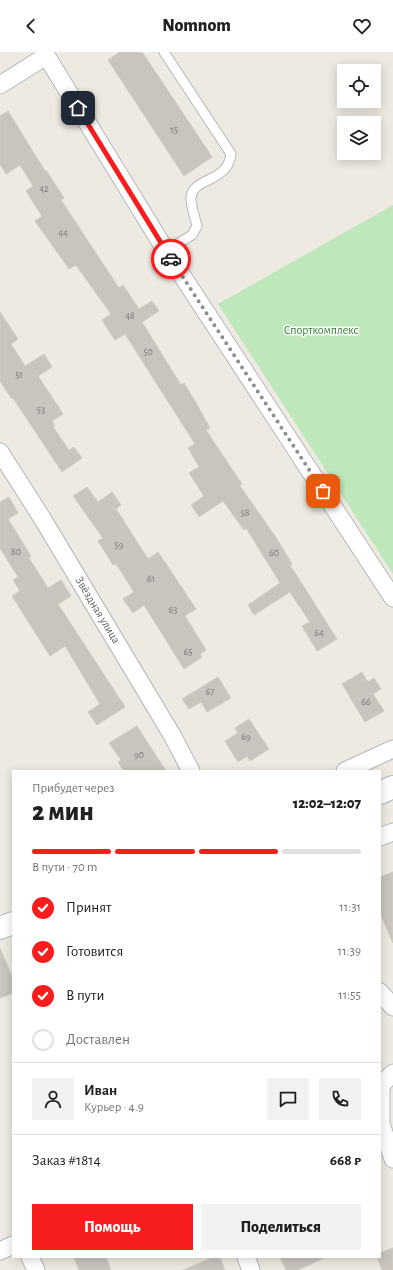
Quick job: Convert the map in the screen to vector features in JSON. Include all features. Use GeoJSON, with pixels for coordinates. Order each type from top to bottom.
{"type":"FeatureCollection","features":[{"type":"Feature","properties":{"kind":"main road"},"geometry":{"type":"LineString","coordinates":[[381,793],[393,787]]}},
{"type":"Feature","properties":{"kind":"main road"},"geometry":{"type":"LineString","coordinates":[[0,928],[12,923]]}},
{"type":"Feature","properties":{"kind":"street"},"geometry":{"type":"LineString","coordinates":[[0,85],[48,53],[166,251],[393,598]]}},
{"type":"Feature","properties":{"kind":"street","name":"Звёздная улица"},"geometry":{"type":"LineString","coordinates":[[0,452],[42,518],[160,714],[190,770]]}},
{"type":"Feature","properties":{"kind":"street"},"geometry":{"type":"LineString","coordinates":[[347,770],[393,749]]}},
{"type":"Feature","properties":{"kind":"street"},"geometry":{"type":"LineString","coordinates":[[381,836],[393,832]]}},
{"type":"Feature","properties":{"kind":"street"},"geometry":{"type":"LineString","coordinates":[[381,993],[393,1007]]}},
{"type":"Feature","properties":{"kind":"street"},"geometry":{"type":"LineString","coordinates":[[393,1073],[381,1086],[381,1124],[393,1159]]}},
{"type":"Feature","properties":{"kind":"street"},"geometry":{"type":"LineString","coordinates":[[0,1250],[12,1245]]}},
{"type":"Feature","properties":{"kind":"street"},"geometry":{"type":"LineString","coordinates":[[30,1258],[36,1270]]}},
{"type":"Feature","properties":{"kind":"street"},"geometry":{"type":"LineString","coordinates":[[246,1258],[251,1270]]}},
{"type":"Feature","properties":{"kind":"lane"},"geometry":{"type":"LineString","coordinates":[[164,52],[231,154],[230,163],[225,170],[196,187],[191,197],[197,226],[192,235],[166,251]]}},
{"type":"Feature","properties":{"kind":"green space","name":"Спорткомплекс"},"geometry":{"type":"Polygon","coordinates":[[[393,205],[393,574],[218,304],[393,205]]]}},
{"type":"Feature","properties":{"kind":"building"},"geometry":{"type":"Polygon","coordinates":[[[120,52],[142,52],[212,157],[184,176],[108,60],[120,52]]]}},
{"type":"Feature","properties":{"kind":"building"},"geometry":{"type":"Polygon","coordinates":[[[8,111],[45,171],[46,170],[64,198],[61,200],[119,288],[123,285],[139,309],[152,301],[159,311],[142,322],[181,385],[184,383],[210,428],[206,430],[242,484],[240,486],[275,536],[292,564],[290,565],[337,639],[317,651],[302,626],[310,622],[290,592],[254,615],[248,605],[280,583],[246,528],[244,530],[223,501],[199,517],[191,505],[204,496],[189,473],[199,467],[188,448],[195,444],[125,334],[115,340],[102,320],[111,314],[76,265],[69,269],[35,221],[42,216],[26,191],[33,186],[20,165],[6,174],[0,164],[0,116],[8,111]]]}},
{"type":"Feature","properties":{"kind":"building"},"geometry":{"type":"Polygon","coordinates":[[[0,312],[18,339],[11,344],[25,366],[44,354],[52,367],[38,376],[63,414],[52,421],[55,426],[53,427],[69,450],[74,447],[82,458],[62,472],[0,381],[0,312]]]}},
{"type":"Feature","properties":{"kind":"building"},"geometry":{"type":"Polygon","coordinates":[[[87,487],[98,502],[112,492],[121,505],[116,509],[148,559],[158,552],[196,609],[185,616],[206,650],[200,654],[202,657],[184,669],[144,605],[133,613],[123,599],[134,592],[116,564],[113,565],[98,541],[103,538],[73,496],[87,487]]]}},
{"type":"Feature","properties":{"kind":"building"},"geometry":{"type":"Polygon","coordinates":[[[9,497],[18,513],[8,519],[31,556],[29,558],[48,588],[61,580],[71,596],[58,604],[125,707],[97,725],[88,712],[100,704],[65,646],[50,656],[12,596],[20,591],[13,580],[18,577],[0,548],[0,502],[9,497]]]}},
{"type":"Feature","properties":{"kind":"building"},"geometry":{"type":"Polygon","coordinates":[[[362,672],[368,682],[374,678],[381,689],[373,694],[384,711],[365,722],[342,684],[362,672]]]}},
{"type":"Feature","properties":{"kind":"building"},"geometry":{"type":"Polygon","coordinates":[[[218,677],[231,698],[207,712],[201,702],[189,709],[182,699],[218,677]]]}},
{"type":"Feature","properties":{"kind":"building"},"geometry":{"type":"Polygon","coordinates":[[[249,719],[269,749],[250,761],[247,756],[238,762],[225,741],[238,733],[235,728],[249,719]]]}},
{"type":"Feature","properties":{"kind":"building"},"geometry":{"type":"Polygon","coordinates":[[[137,726],[165,770],[123,770],[118,762],[121,760],[109,743],[137,726]]]}},
{"type":"Feature","properties":{"kind":"building"},"geometry":{"type":"Polygon","coordinates":[[[393,872],[393,943],[381,915],[381,877],[393,872]]]}},
{"type":"Feature","properties":{"kind":"building"},"geometry":{"type":"Polygon","coordinates":[[[0,948],[12,977],[12,993],[0,998],[0,948]]]}},
{"type":"Feature","properties":{"kind":"building"},"geometry":{"type":"Polygon","coordinates":[[[393,1248],[393,1270],[382,1270],[377,1258],[381,1258],[381,1253],[393,1248]]]}},
{"type":"Feature","properties":{"kind":"building"},"geometry":{"type":"Polygon","coordinates":[[[74,1258],[106,1258],[111,1270],[79,1270],[74,1258]]]}},
{"type":"Feature","properties":{"kind":"building"},"geometry":{"type":"Polygon","coordinates":[[[212,1258],[220,1258],[225,1270],[183,1270],[212,1258]]]}},
{"type":"Feature","properties":{"kind":"building"},"geometry":{"type":"Polygon","coordinates":[[[280,1258],[324,1258],[298,1270],[286,1270],[280,1258]]]}},
{"type":"Feature","properties":{"kind":"way so far"},"geometry":{"type":"LineString","coordinates":[[171,259],[323,491]]}},
{"type":"Feature","properties":{"kind":"route"},"geometry":{"type":"LineString","coordinates":[[78,108],[171,259]]}}]}
